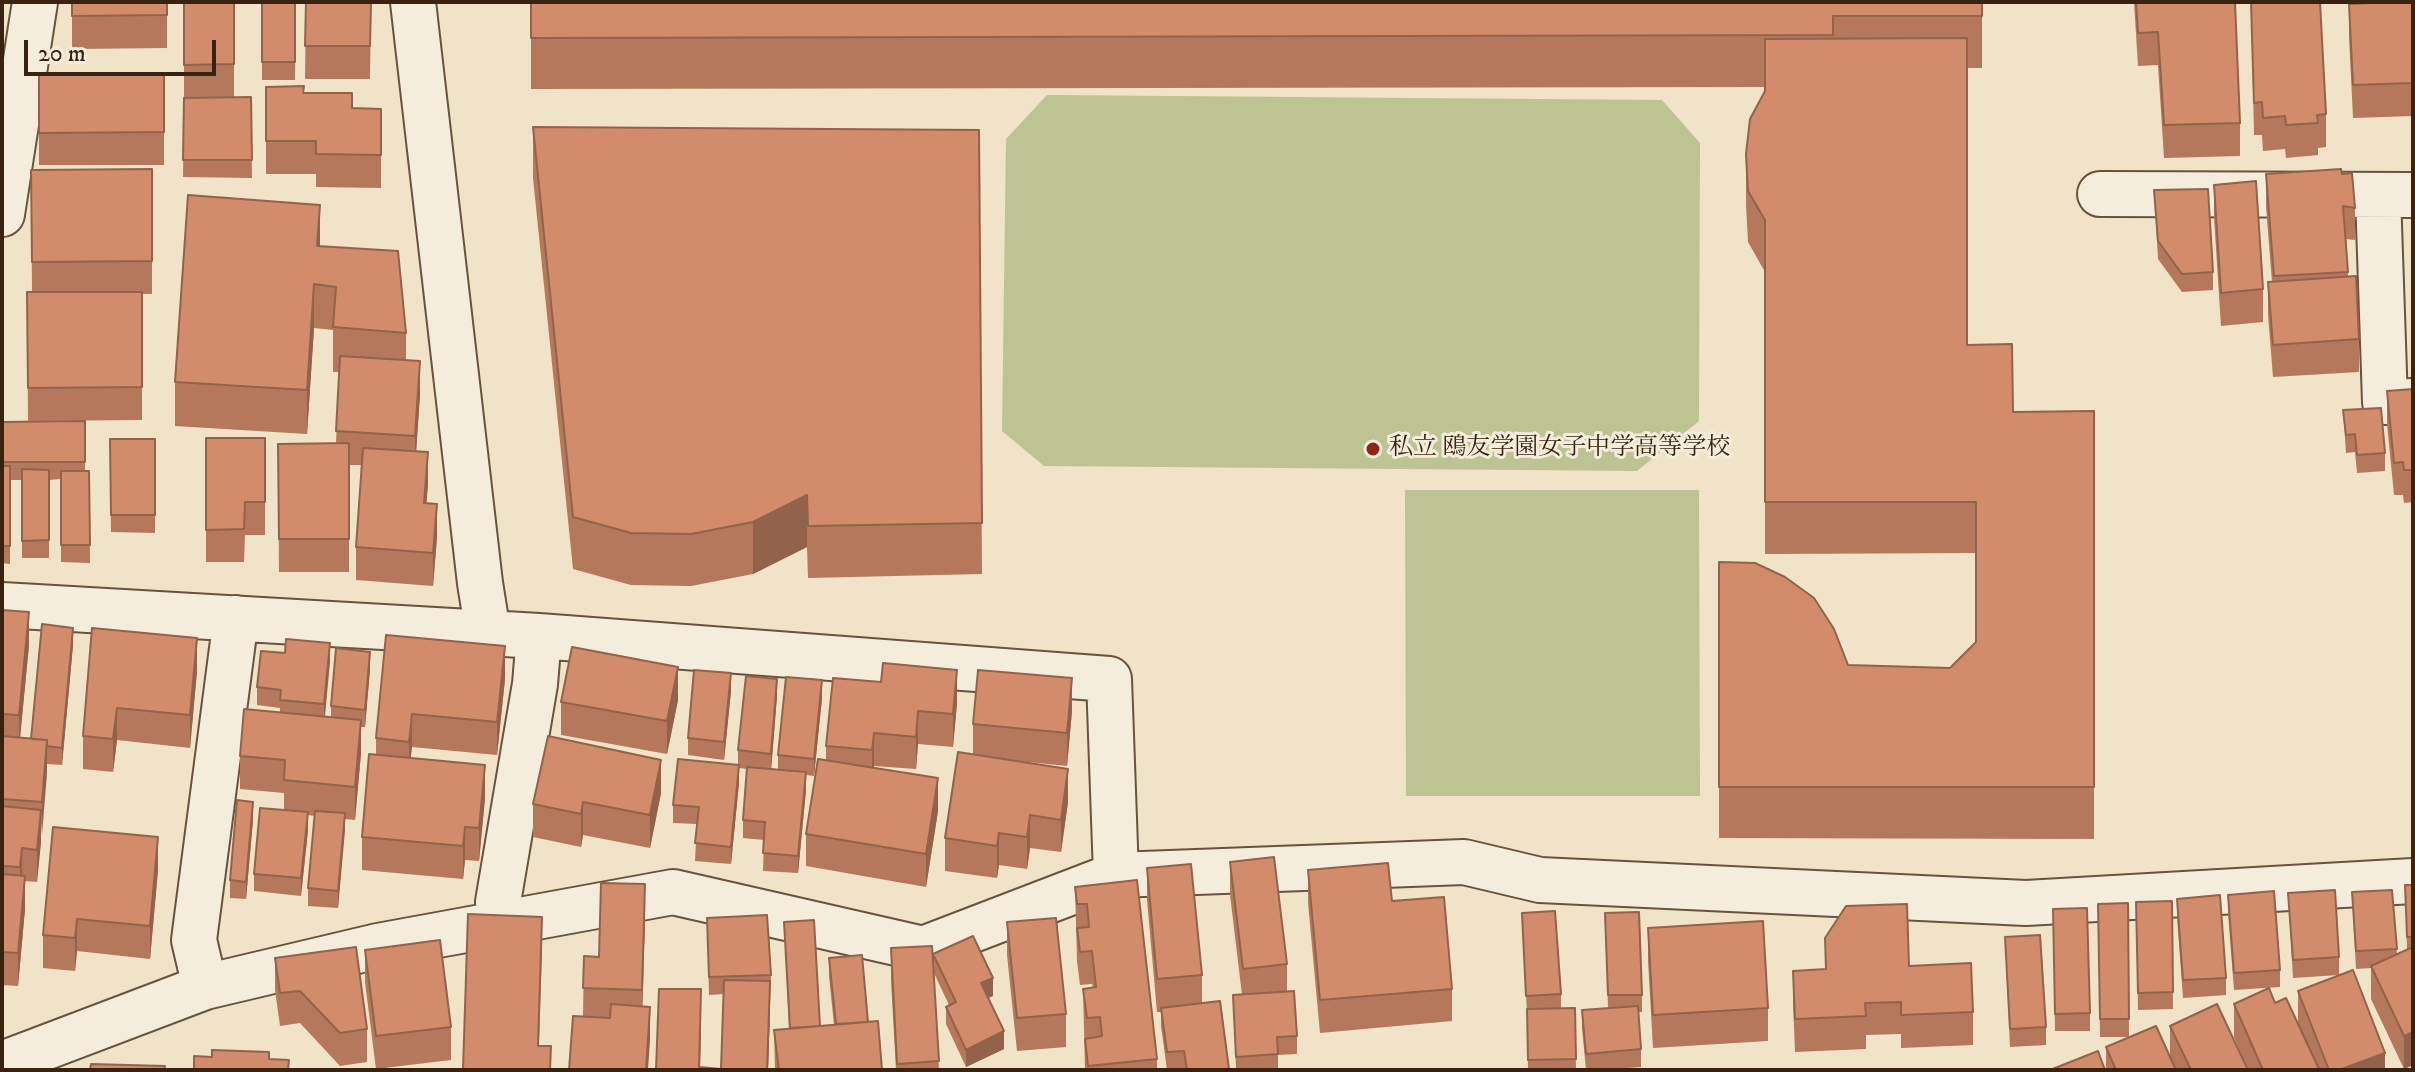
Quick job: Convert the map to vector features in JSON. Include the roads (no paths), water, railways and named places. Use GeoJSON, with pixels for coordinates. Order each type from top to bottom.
{"type":"FeatureCollection","features":[{"type":"Feature","properties":{"kind":"street"},"geometry":{"type":"LineString","coordinates":[[2,214],[35,2]]}},
{"type":"Feature","properties":{"kind":"street"},"geometry":{"type":"LineString","coordinates":[[413,2],[488,633]]}},
{"type":"Feature","properties":{"kind":"street"},"geometry":{"type":"LineString","coordinates":[[2100,194],[2395,195],[2385,402],[2413,401]]}},
{"type":"Feature","properties":{"kind":"street"},"geometry":{"type":"LineString","coordinates":[[2,605],[539,636],[1109,679],[1116,875]]}},
{"type":"Feature","properties":{"kind":"street"},"geometry":{"type":"LineString","coordinates":[[205,987],[194,940],[236,618]]}},
{"type":"Feature","properties":{"kind":"street"},"geometry":{"type":"LineString","coordinates":[[501,924],[498,902],[535,684],[539,636]]}},
{"type":"Feature","properties":{"kind":"street"},"geometry":{"type":"LineString","coordinates":[[2,1064],[205,987],[378,946],[673,892],[923,949],[1116,875],[1464,862],[1540,880],[2026,903],[2413,881]]}},
{"type":"Feature","properties":{"kind":"place","name":"私立 鴎友学園女子中学高等学校"},"geometry":{"type":"Point","coordinates":[1373,449]}}]}
